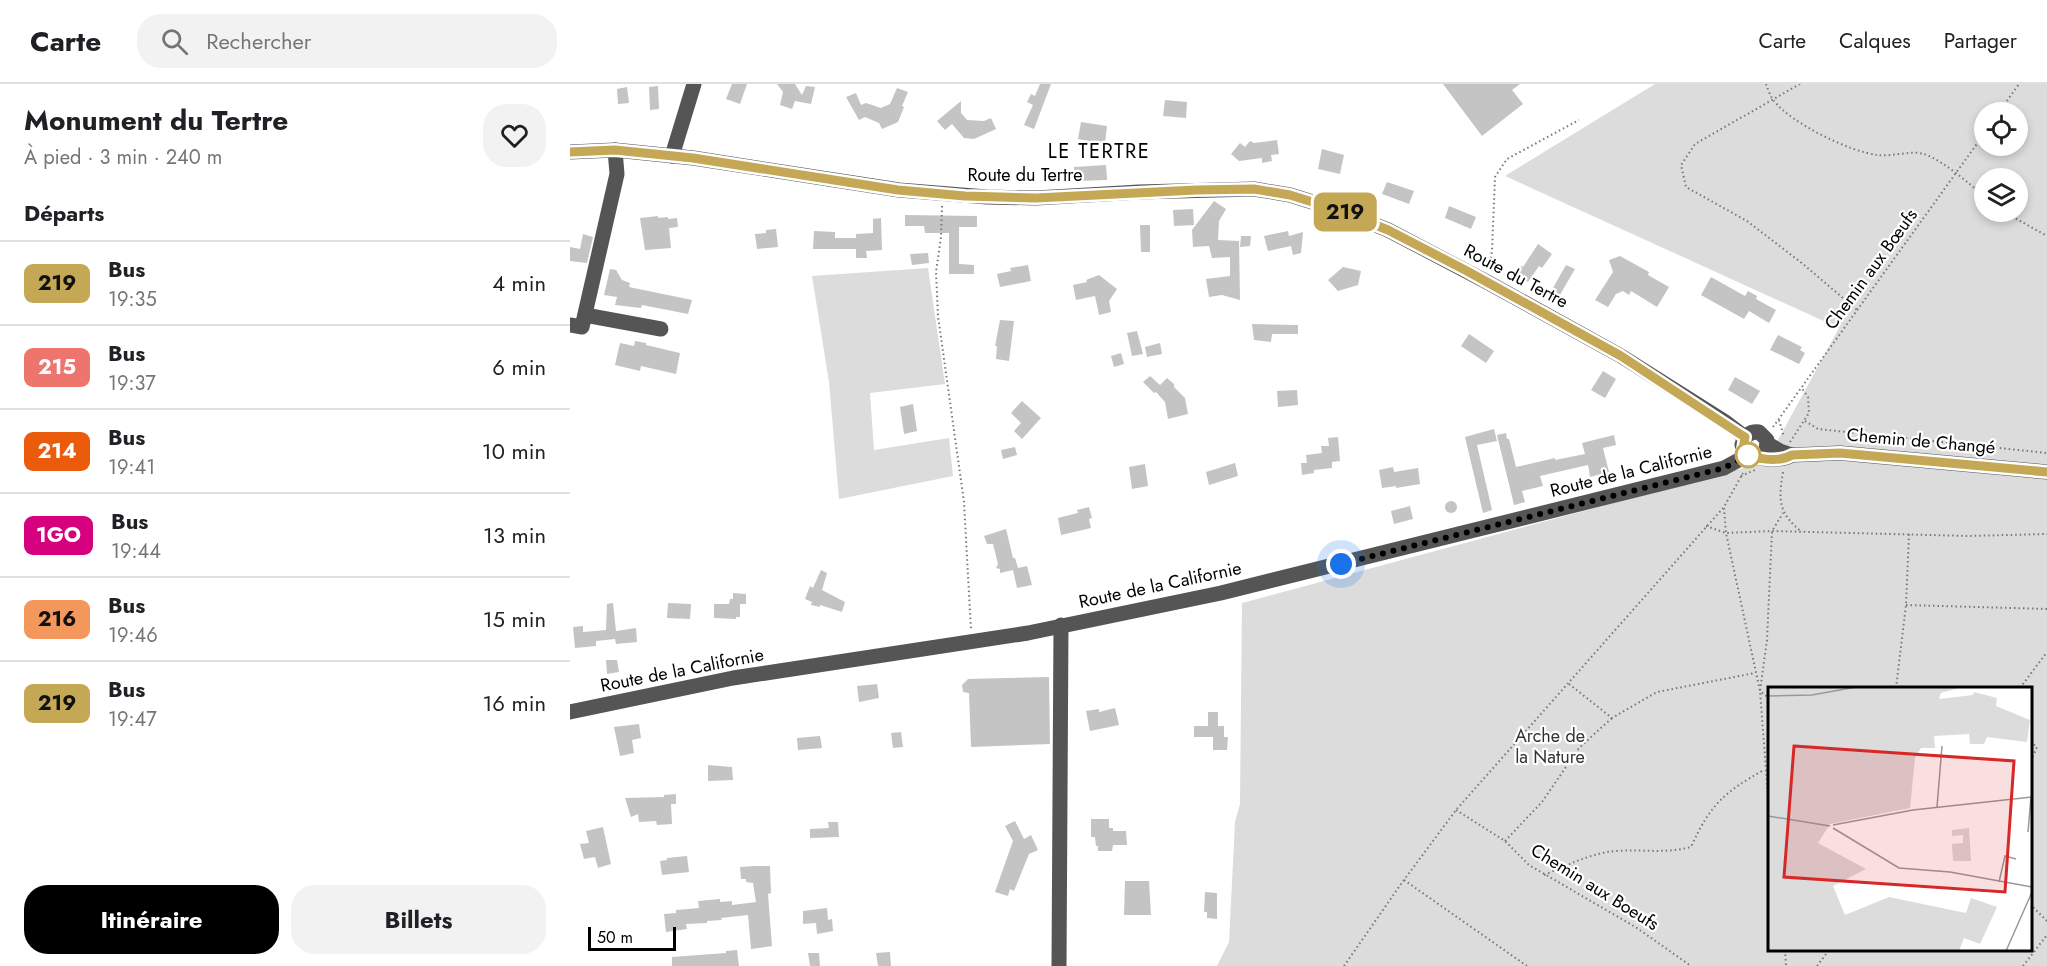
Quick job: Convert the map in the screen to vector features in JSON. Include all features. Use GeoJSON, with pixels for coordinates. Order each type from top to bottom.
{"type":"FeatureCollection","features":[{"type":"Feature","properties":{"kind":"street"},"geometry":{"type":"LineString","coordinates":[[672,156],[694,84]]}},
{"type":"Feature","properties":{"kind":"street"},"geometry":{"type":"LineString","coordinates":[[570,325],[582,327],[617,174],[615,150]]}},
{"type":"Feature","properties":{"kind":"street","name":"Route du Tertre"},"geometry":{"type":"LineString","coordinates":[[570,152],[615,150],[672,156],[898,190],[942,194],[1036,198],[1254,189],[1290,195],[1338,210],[1388,230],[1487,282],[1621,356],[1724,421],[1745,437]]}},
{"type":"Feature","properties":{"kind":"street"},"geometry":{"type":"LineString","coordinates":[[585,315],[661,329]]}},
{"type":"Feature","properties":{"kind":"street"},"geometry":{"type":"LineString","coordinates":[[1751,432],[1759,432],[1768,444],[1766,452],[1754,456],[1743,449],[1745,437],[1751,432]]}},
{"type":"Feature","properties":{"kind":"street","name":"Chemin de Changé"},"geometry":{"type":"LineString","coordinates":[[1768,444],[1787,455],[1840,453],[2047,472]]}},
{"type":"Feature","properties":{"kind":"street","name":"Chemin de Changé"},"geometry":{"type":"LineString","coordinates":[[1754,456],[1785,459],[1787,455]]}},
{"type":"Feature","properties":{"kind":"street","name":"Route de la Californie"},"geometry":{"type":"LineString","coordinates":[[570,712],[733,678],[972,642],[1221,593],[1297,576],[1724,468],[1754,456]]}},
{"type":"Feature","properties":{"kind":"street"},"geometry":{"type":"LineString","coordinates":[[1059,966],[1060,626]]}},
{"type":"Feature","properties":{"kind":"path"},"geometry":{"type":"LineString","coordinates":[[1766,84],[1773,100],[1784,111],[1818,134],[1878,156],[1923,154],[1957,174],[1974,188]]}},
{"type":"Feature","properties":{"kind":"path"},"geometry":{"type":"LineString","coordinates":[[1800,84],[1695,144],[1681,165],[1686,187],[1747,221],[1857,310]]}},
{"type":"Feature","properties":{"kind":"path"},"geometry":{"type":"LineString","coordinates":[[2006,102],[2019,84]]}},
{"type":"Feature","properties":{"kind":"path"},"geometry":{"type":"LineString","coordinates":[[1487,282],[1492,251],[1495,177],[1507,159],[1579,120]]}},
{"type":"Feature","properties":{"kind":"path","name":"Chemin aux Bœufs"},"geometry":{"type":"LineString","coordinates":[[1787,455],[1779,419],[1974,149]]}},
{"type":"Feature","properties":{"kind":"path"},"geometry":{"type":"LineString","coordinates":[[942,194],[941,237],[936,272],[938,316],[964,502],[972,642]]}},
{"type":"Feature","properties":{"kind":"path"},"geometry":{"type":"LineString","coordinates":[[2021,222],[2047,237]]}},
{"type":"Feature","properties":{"kind":"path"},"geometry":{"type":"LineString","coordinates":[[1801,387],[1808,397],[1809,413],[1787,455],[1780,487],[1783,513],[1789,522],[1802,532]]}},
{"type":"Feature","properties":{"kind":"path"},"geometry":{"type":"LineString","coordinates":[[1805,421],[1818,429],[2047,453]]}},
{"type":"Feature","properties":{"kind":"path"},"geometry":{"type":"LineString","coordinates":[[1344,966],[1456,810],[1724,507],[1741,476]]}},
{"type":"Feature","properties":{"kind":"path"},"geometry":{"type":"LineString","coordinates":[[1724,507],[1726,533],[1760,691],[1768,801]]}},
{"type":"Feature","properties":{"kind":"path"},"geometry":{"type":"LineString","coordinates":[[1760,691],[1767,640],[1772,531],[1783,513]]}},
{"type":"Feature","properties":{"kind":"path"},"geometry":{"type":"LineString","coordinates":[[1706,526],[1726,533],[1772,531],[1969,536],[2047,534]]}},
{"type":"Feature","properties":{"kind":"path"},"geometry":{"type":"LineString","coordinates":[[1896,687],[1906,605],[1909,534]]}},
{"type":"Feature","properties":{"kind":"path"},"geometry":{"type":"LineString","coordinates":[[1906,605],[2047,609]]}},
{"type":"Feature","properties":{"kind":"path"},"geometry":{"type":"LineString","coordinates":[[2021,687],[2047,652]]}},
{"type":"Feature","properties":{"kind":"path"},"geometry":{"type":"LineString","coordinates":[[1505,841],[1542,802],[1579,748],[1612,718],[1657,692],[1756,673]]}},
{"type":"Feature","properties":{"kind":"path"},"geometry":{"type":"LineString","coordinates":[[1569,684],[1612,718]]}},
{"type":"Feature","properties":{"kind":"path"},"geometry":{"type":"LineString","coordinates":[[1760,691],[1768,697]]}},
{"type":"Feature","properties":{"kind":"path"},"geometry":{"type":"LineString","coordinates":[[2032,743],[2037,747],[2032,760]]}},
{"type":"Feature","properties":{"kind":"path"},"geometry":{"type":"LineString","coordinates":[[1544,874],[1592,855],[1615,851],[1672,852],[1692,847],[1702,823],[1724,795],[1765,770]]}},
{"type":"Feature","properties":{"kind":"path","name":"Chemin aux Boeufs"},"geometry":{"type":"LineString","coordinates":[[1456,810],[1505,841],[1529,865],[1637,928],[1691,966]]}},
{"type":"Feature","properties":{"kind":"path"},"geometry":{"type":"LineString","coordinates":[[1404,880],[1527,966]]}},
{"type":"Feature","properties":{"kind":"path"},"geometry":{"type":"LineString","coordinates":[[2032,905],[2047,921]]}},
{"type":"Feature","properties":{"kind":"path"},"geometry":{"type":"LineString","coordinates":[[2024,966],[2047,935]]}},
{"type":"Feature","properties":{"kind":"path"},"geometry":{"type":"LineString","coordinates":[[1785,951],[1786,966]]}},
{"type":"Feature","properties":{"kind":"path"},"geometry":{"type":"LineString","coordinates":[[1817,966],[1828,951]]}},
{"type":"Feature","properties":{"kind":"green space","name":"Arche de la Nature"},"geometry":{"type":"Polygon","coordinates":[[[1655,84],[2047,84],[2047,966],[1217,966],[1229,942],[1235,822],[1240,804],[1242,603],[1766,462],[1839,328],[1505,176],[1655,84]]]}},
{"type":"Feature","properties":{"kind":"green space"},"geometry":{"type":"Polygon","coordinates":[[[928,268],[945,384],[870,393],[874,450],[949,438],[953,476],[839,499],[829,382],[812,276],[928,268]]]}},
{"type":"Feature","properties":{"kind":"building"},"geometry":{"type":"Polygon","coordinates":[[[732,84],[747,84],[740,104],[726,99],[732,84]]]}},
{"type":"Feature","properties":{"kind":"building"},"geometry":{"type":"Polygon","coordinates":[[[777,84],[795,84],[802,95],[806,86],[815,87],[811,104],[795,101],[792,109],[780,105],[783,92],[777,84]]]}},
{"type":"Feature","properties":{"kind":"building"},"geometry":{"type":"Polygon","coordinates":[[[1040,84],[1051,84],[1034,129],[1024,125],[1033,105],[1027,102],[1031,94],[1035,96],[1040,84]]]}},
{"type":"Feature","properties":{"kind":"building"},"geometry":{"type":"Polygon","coordinates":[[[1443,84],[1520,84],[1512,90],[1523,104],[1482,136],[1443,84]]]}},
{"type":"Feature","properties":{"kind":"building"},"geometry":{"type":"Polygon","coordinates":[[[658,86],[659,109],[650,110],[649,87],[658,86]]]}},
{"type":"Feature","properties":{"kind":"building"},"geometry":{"type":"Polygon","coordinates":[[[627,87],[629,103],[618,104],[617,89],[627,87]]]}},
{"type":"Feature","properties":{"kind":"building"},"geometry":{"type":"Polygon","coordinates":[[[897,88],[908,92],[902,106],[904,107],[898,122],[882,129],[879,123],[865,117],[859,120],[846,97],[856,93],[861,105],[866,103],[881,108],[890,104],[897,88]]]}},
{"type":"Feature","properties":{"kind":"building"},"geometry":{"type":"Polygon","coordinates":[[[1165,100],[1187,102],[1186,118],[1163,116],[1165,100]]]}},
{"type":"Feature","properties":{"kind":"building"},"geometry":{"type":"Polygon","coordinates":[[[961,101],[961,113],[967,120],[984,121],[991,118],[996,129],[974,139],[964,138],[952,124],[945,130],[937,121],[961,101]]]}},
{"type":"Feature","properties":{"kind":"building"},"geometry":{"type":"Polygon","coordinates":[[[1081,122],[1107,126],[1105,144],[1078,139],[1081,122]]]}},
{"type":"Feature","properties":{"kind":"building"},"geometry":{"type":"Polygon","coordinates":[[[1277,140],[1279,154],[1271,155],[1272,161],[1262,163],[1262,158],[1239,161],[1231,154],[1240,143],[1245,147],[1250,141],[1254,143],[1277,140]]]}},
{"type":"Feature","properties":{"kind":"building"},"geometry":{"type":"Polygon","coordinates":[[[1322,149],[1344,155],[1340,174],[1318,169],[1322,149]]]}},
{"type":"Feature","properties":{"kind":"building"},"geometry":{"type":"Polygon","coordinates":[[[1106,165],[1107,180],[1075,181],[1074,167],[1106,165]]]}},
{"type":"Feature","properties":{"kind":"building"},"geometry":{"type":"Polygon","coordinates":[[[1387,182],[1414,191],[1409,204],[1382,194],[1387,182]]]}},
{"type":"Feature","properties":{"kind":"building"},"geometry":{"type":"Polygon","coordinates":[[[1214,201],[1226,209],[1219,221],[1218,240],[1239,241],[1240,300],[1222,295],[1209,297],[1206,279],[1230,276],[1230,257],[1212,258],[1209,246],[1193,247],[1192,230],[1214,201]]]}},
{"type":"Feature","properties":{"kind":"building"},"geometry":{"type":"Polygon","coordinates":[[[1449,206],[1476,217],[1471,229],[1445,218],[1449,206]]]}},
{"type":"Feature","properties":{"kind":"building"},"geometry":{"type":"Polygon","coordinates":[[[1193,209],[1194,225],[1174,226],[1173,210],[1193,209]]]}},
{"type":"Feature","properties":{"kind":"building"},"geometry":{"type":"Polygon","coordinates":[[[905,215],[977,216],[977,227],[959,227],[959,264],[974,265],[974,274],[949,274],[949,233],[925,233],[924,226],[905,226],[905,215]]]}},
{"type":"Feature","properties":{"kind":"building"},"geometry":{"type":"Polygon","coordinates":[[[658,216],[658,218],[677,218],[678,227],[669,228],[671,248],[645,250],[640,218],[658,216]]]}},
{"type":"Feature","properties":{"kind":"building"},"geometry":{"type":"Polygon","coordinates":[[[881,218],[882,250],[866,251],[867,258],[856,258],[856,249],[813,249],[814,231],[835,232],[835,238],[856,238],[856,234],[873,233],[873,219],[881,218]]]}},
{"type":"Feature","properties":{"kind":"building"},"geometry":{"type":"Polygon","coordinates":[[[1140,225],[1150,225],[1150,252],[1141,252],[1140,225]]]}},
{"type":"Feature","properties":{"kind":"building"},"geometry":{"type":"Polygon","coordinates":[[[776,229],[778,247],[757,249],[755,234],[776,229]]]}},
{"type":"Feature","properties":{"kind":"building"},"geometry":{"type":"Polygon","coordinates":[[[1288,231],[1289,236],[1303,232],[1301,253],[1293,255],[1291,246],[1268,251],[1264,236],[1288,231]]]}},
{"type":"Feature","properties":{"kind":"building"},"geometry":{"type":"Polygon","coordinates":[[[583,234],[593,237],[587,263],[570,261],[570,247],[580,249],[583,234]]]}},
{"type":"Feature","properties":{"kind":"building"},"geometry":{"type":"Polygon","coordinates":[[[1241,236],[1251,236],[1250,246],[1240,247],[1241,236]]]}},
{"type":"Feature","properties":{"kind":"building"},"geometry":{"type":"Polygon","coordinates":[[[1538,244],[1552,254],[1542,268],[1539,266],[1528,282],[1515,273],[1521,266],[1523,267],[1538,244]]]}},
{"type":"Feature","properties":{"kind":"building"},"geometry":{"type":"Polygon","coordinates":[[[928,253],[929,263],[912,265],[910,254],[928,253]]]}},
{"type":"Feature","properties":{"kind":"building"},"geometry":{"type":"Polygon","coordinates":[[[1620,256],[1649,272],[1648,275],[1669,287],[1657,307],[1631,291],[1629,295],[1623,291],[1616,294],[1608,307],[1595,300],[1613,272],[1609,260],[1620,256]]]}},
{"type":"Feature","properties":{"kind":"building"},"geometry":{"type":"Polygon","coordinates":[[[1028,265],[1031,281],[1000,287],[997,274],[1011,271],[1010,268],[1028,265]]]}},
{"type":"Feature","properties":{"kind":"building"},"geometry":{"type":"Polygon","coordinates":[[[1566,265],[1575,269],[1557,300],[1549,295],[1566,265]]]}},
{"type":"Feature","properties":{"kind":"building"},"geometry":{"type":"Polygon","coordinates":[[[1343,267],[1361,271],[1358,285],[1338,291],[1328,280],[1343,267]]]}},
{"type":"Feature","properties":{"kind":"building"},"geometry":{"type":"Polygon","coordinates":[[[610,269],[616,270],[622,280],[630,283],[629,287],[692,300],[688,314],[642,305],[641,308],[615,305],[617,297],[604,295],[610,269]]]}},
{"type":"Feature","properties":{"kind":"building"},"geometry":{"type":"Polygon","coordinates":[[[1099,275],[1117,289],[1109,301],[1111,312],[1099,315],[1095,296],[1076,300],[1073,285],[1087,282],[1086,280],[1099,275]]]}},
{"type":"Feature","properties":{"kind":"building"},"geometry":{"type":"Polygon","coordinates":[[[1711,277],[1745,296],[1748,291],[1757,296],[1756,299],[1776,310],[1769,323],[1749,311],[1744,319],[1701,295],[1711,277]]]}},
{"type":"Feature","properties":{"kind":"building"},"geometry":{"type":"Polygon","coordinates":[[[1000,320],[1014,321],[1009,361],[996,359],[997,346],[995,346],[1000,320]]]}},
{"type":"Feature","properties":{"kind":"building"},"geometry":{"type":"Polygon","coordinates":[[[1252,324],[1298,325],[1298,334],[1272,334],[1271,342],[1254,340],[1252,324]]]}},
{"type":"Feature","properties":{"kind":"building"},"geometry":{"type":"Polygon","coordinates":[[[1137,331],[1143,354],[1132,356],[1127,333],[1137,331]]]}},
{"type":"Feature","properties":{"kind":"building"},"geometry":{"type":"Polygon","coordinates":[[[1469,334],[1494,351],[1486,363],[1461,346],[1469,334]]]}},
{"type":"Feature","properties":{"kind":"building"},"geometry":{"type":"Polygon","coordinates":[[[1778,335],[1802,347],[1800,350],[1805,353],[1799,364],[1770,350],[1778,335]]]}},
{"type":"Feature","properties":{"kind":"building"},"geometry":{"type":"Polygon","coordinates":[[[635,341],[680,353],[676,374],[641,366],[640,371],[615,365],[620,343],[634,346],[635,341]]]}},
{"type":"Feature","properties":{"kind":"building"},"geometry":{"type":"Polygon","coordinates":[[[1160,343],[1162,354],[1147,357],[1145,347],[1160,343]]]}},
{"type":"Feature","properties":{"kind":"building"},"geometry":{"type":"Polygon","coordinates":[[[1121,353],[1124,364],[1114,367],[1111,356],[1121,353]]]}},
{"type":"Feature","properties":{"kind":"building"},"geometry":{"type":"Polygon","coordinates":[[[1603,371],[1616,379],[1605,398],[1591,390],[1603,371]]]}},
{"type":"Feature","properties":{"kind":"building"},"geometry":{"type":"Polygon","coordinates":[[[1150,376],[1160,385],[1167,378],[1174,384],[1174,387],[1185,398],[1188,414],[1168,419],[1165,402],[1143,382],[1150,376]]]}},
{"type":"Feature","properties":{"kind":"building"},"geometry":{"type":"Polygon","coordinates":[[[1735,377],[1760,391],[1752,404],[1728,390],[1735,377]]]}},
{"type":"Feature","properties":{"kind":"building"},"geometry":{"type":"Polygon","coordinates":[[[1297,390],[1298,405],[1278,407],[1277,391],[1297,390]]]}},
{"type":"Feature","properties":{"kind":"building"},"geometry":{"type":"Polygon","coordinates":[[[1022,401],[1041,418],[1022,439],[1014,431],[1021,423],[1011,413],[1022,401]]]}},
{"type":"Feature","properties":{"kind":"building"},"geometry":{"type":"Polygon","coordinates":[[[913,404],[917,431],[904,434],[900,407],[913,404]]]}},
{"type":"Feature","properties":{"kind":"building"},"geometry":{"type":"Polygon","coordinates":[[[1494,429],[1497,441],[1477,445],[1492,510],[1483,513],[1465,437],[1494,429]]]}},
{"type":"Feature","properties":{"kind":"building"},"geometry":{"type":"Polygon","coordinates":[[[1506,433],[1516,467],[1585,454],[1582,443],[1614,435],[1616,445],[1603,448],[1609,472],[1590,477],[1588,465],[1540,476],[1543,486],[1522,491],[1525,502],[1514,505],[1497,435],[1506,433]]]}},
{"type":"Feature","properties":{"kind":"building"},"geometry":{"type":"Polygon","coordinates":[[[1338,437],[1340,461],[1332,462],[1332,468],[1314,470],[1314,473],[1302,475],[1301,463],[1307,463],[1306,455],[1322,453],[1321,446],[1329,446],[1328,438],[1338,437]]]}},
{"type":"Feature","properties":{"kind":"building"},"geometry":{"type":"Polygon","coordinates":[[[1015,447],[1017,455],[1003,459],[1001,450],[1015,447]]]}},
{"type":"Feature","properties":{"kind":"building"},"geometry":{"type":"Polygon","coordinates":[[[1235,463],[1238,476],[1209,485],[1206,472],[1235,463]]]}},
{"type":"Feature","properties":{"kind":"building"},"geometry":{"type":"Polygon","coordinates":[[[1145,464],[1148,486],[1132,489],[1129,467],[1145,464]]]}},
{"type":"Feature","properties":{"kind":"building"},"geometry":{"type":"Polygon","coordinates":[[[1393,467],[1394,472],[1418,468],[1420,484],[1382,488],[1379,470],[1393,467]]]}},
{"type":"Feature","properties":{"kind":"building"},"geometry":{"type":"Polygon","coordinates":[[[1453,501],[1457,507],[1453,513],[1449,513],[1445,505],[1453,501]]]}},
{"type":"Feature","properties":{"kind":"building"},"geometry":{"type":"Polygon","coordinates":[[[1410,506],[1413,519],[1394,524],[1391,511],[1410,506]]]}},
{"type":"Feature","properties":{"kind":"building"},"geometry":{"type":"Polygon","coordinates":[[[1089,507],[1092,518],[1089,519],[1091,528],[1061,535],[1058,518],[1078,513],[1077,510],[1089,507]]]}},
{"type":"Feature","properties":{"kind":"building"},"geometry":{"type":"Polygon","coordinates":[[[1006,529],[1013,558],[1018,568],[1027,566],[1032,585],[1017,588],[1013,570],[1000,573],[1000,569],[996,568],[998,564],[993,544],[987,544],[984,536],[1006,529]]]}},
{"type":"Feature","properties":{"kind":"building"},"geometry":{"type":"Polygon","coordinates":[[[821,570],[827,573],[822,590],[845,602],[842,612],[820,605],[820,607],[811,605],[812,602],[805,599],[810,586],[813,588],[821,570]]]}},
{"type":"Feature","properties":{"kind":"building"},"geometry":{"type":"Polygon","coordinates":[[[733,593],[746,594],[746,604],[740,604],[740,617],[736,619],[714,618],[714,604],[729,604],[730,599],[733,599],[733,593]]]}},
{"type":"Feature","properties":{"kind":"building"},"geometry":{"type":"Polygon","coordinates":[[[613,603],[616,631],[636,628],[637,642],[616,644],[615,639],[596,641],[596,646],[575,648],[573,627],[583,626],[583,632],[606,630],[607,604],[613,603]]]}},
{"type":"Feature","properties":{"kind":"building"},"geometry":{"type":"Polygon","coordinates":[[[668,603],[691,604],[690,619],[667,618],[668,603]]]}},
{"type":"Feature","properties":{"kind":"building"},"geometry":{"type":"Polygon","coordinates":[[[606,660],[617,660],[619,672],[607,674],[606,660]]]}},
{"type":"Feature","properties":{"kind":"building"},"geometry":{"type":"Polygon","coordinates":[[[1049,677],[1050,744],[971,747],[969,693],[963,692],[962,685],[968,679],[1049,677]]]}},
{"type":"Feature","properties":{"kind":"building"},"geometry":{"type":"Polygon","coordinates":[[[877,684],[879,698],[859,702],[857,686],[877,684]]]}},
{"type":"Feature","properties":{"kind":"building"},"geometry":{"type":"Polygon","coordinates":[[[1115,708],[1119,725],[1090,731],[1086,711],[1099,709],[1099,712],[1115,708]]]}},
{"type":"Feature","properties":{"kind":"building"},"geometry":{"type":"Polygon","coordinates":[[[1208,712],[1218,712],[1218,726],[1224,726],[1224,737],[1228,737],[1227,750],[1213,750],[1213,737],[1194,737],[1194,726],[1208,726],[1208,712]]]}},
{"type":"Feature","properties":{"kind":"building"},"geometry":{"type":"Polygon","coordinates":[[[639,724],[641,738],[632,740],[634,753],[620,756],[614,727],[639,724]]]}},
{"type":"Feature","properties":{"kind":"building"},"geometry":{"type":"Polygon","coordinates":[[[901,732],[903,747],[893,748],[891,733],[901,732]]]}},
{"type":"Feature","properties":{"kind":"building"},"geometry":{"type":"Polygon","coordinates":[[[820,736],[822,748],[798,750],[797,738],[820,736]]]}},
{"type":"Feature","properties":{"kind":"building"},"geometry":{"type":"Polygon","coordinates":[[[708,765],[732,767],[733,780],[708,781],[708,765]]]}},
{"type":"Feature","properties":{"kind":"building"},"geometry":{"type":"Polygon","coordinates":[[[676,794],[676,804],[671,804],[672,824],[657,825],[656,821],[639,822],[638,814],[631,817],[625,798],[664,797],[664,795],[676,794]]]}},
{"type":"Feature","properties":{"kind":"building"},"geometry":{"type":"Polygon","coordinates":[[[1091,819],[1109,819],[1109,828],[1113,828],[1113,831],[1126,831],[1127,845],[1113,845],[1112,851],[1098,851],[1095,837],[1091,837],[1091,819]]]}},
{"type":"Feature","properties":{"kind":"building"},"geometry":{"type":"Polygon","coordinates":[[[1015,821],[1024,839],[1031,835],[1038,850],[1029,854],[1014,891],[1010,889],[1008,896],[995,892],[1013,841],[1005,826],[1015,821]]]}},
{"type":"Feature","properties":{"kind":"building"},"geometry":{"type":"Polygon","coordinates":[[[828,822],[838,822],[839,837],[810,838],[810,829],[829,828],[828,822]]]}},
{"type":"Feature","properties":{"kind":"building"},"geometry":{"type":"Polygon","coordinates":[[[603,827],[611,864],[598,868],[595,857],[584,859],[580,844],[589,843],[586,831],[603,827]]]}},
{"type":"Feature","properties":{"kind":"building"},"geometry":{"type":"Polygon","coordinates":[[[687,856],[689,872],[662,875],[660,861],[687,856]]]}},
{"type":"Feature","properties":{"kind":"building"},"geometry":{"type":"Polygon","coordinates":[[[770,866],[771,893],[768,894],[772,946],[751,949],[748,915],[721,918],[722,920],[707,921],[707,923],[686,924],[687,929],[666,932],[664,914],[676,913],[676,910],[699,908],[698,901],[720,899],[720,902],[732,901],[732,905],[756,902],[753,883],[741,879],[740,867],[770,866]]]}},
{"type":"Feature","properties":{"kind":"building"},"geometry":{"type":"Polygon","coordinates":[[[1125,881],[1149,881],[1151,915],[1124,915],[1125,881]]]}},
{"type":"Feature","properties":{"kind":"building"},"geometry":{"type":"Polygon","coordinates":[[[1205,892],[1217,893],[1217,919],[1207,918],[1207,912],[1204,912],[1205,892]]]}},
{"type":"Feature","properties":{"kind":"building"},"geometry":{"type":"Polygon","coordinates":[[[827,908],[828,920],[832,919],[833,931],[817,934],[816,923],[803,924],[803,911],[827,908]]]}},
{"type":"Feature","properties":{"kind":"building"},"geometry":{"type":"Polygon","coordinates":[[[737,950],[739,966],[672,966],[672,957],[726,953],[726,951],[737,950]]]}},
{"type":"Feature","properties":{"kind":"building"},"geometry":{"type":"Polygon","coordinates":[[[890,952],[891,966],[878,966],[876,953],[890,952]]]}},
{"type":"Feature","properties":{"kind":"building"},"geometry":{"type":"Polygon","coordinates":[[[808,953],[819,953],[820,966],[810,966],[808,953]]]}},
{"type":"Feature","properties":{"kind":"bus line","name":"219"},"geometry":{"type":"LineString","coordinates":[[570,152],[615,150],[693,158],[898,190],[965,196],[1036,198],[1130,192],[1254,189],[1290,195],[1338,210],[1388,230],[1621,356],[1724,421],[1745,437],[1743,449],[1752,457],[1774,460],[1785,459],[1792,455],[1840,453],[2047,472]]}},
{"type":"Feature","properties":{"kind":"district","name":"LE TERTRE"},"geometry":{"type":"Point","coordinates":[1099,151]}},
{"type":"Feature","properties":{"kind":"route"},"geometry":{"type":"LineString","coordinates":[[1341,564],[1724,468],[1748,455]]}}]}
